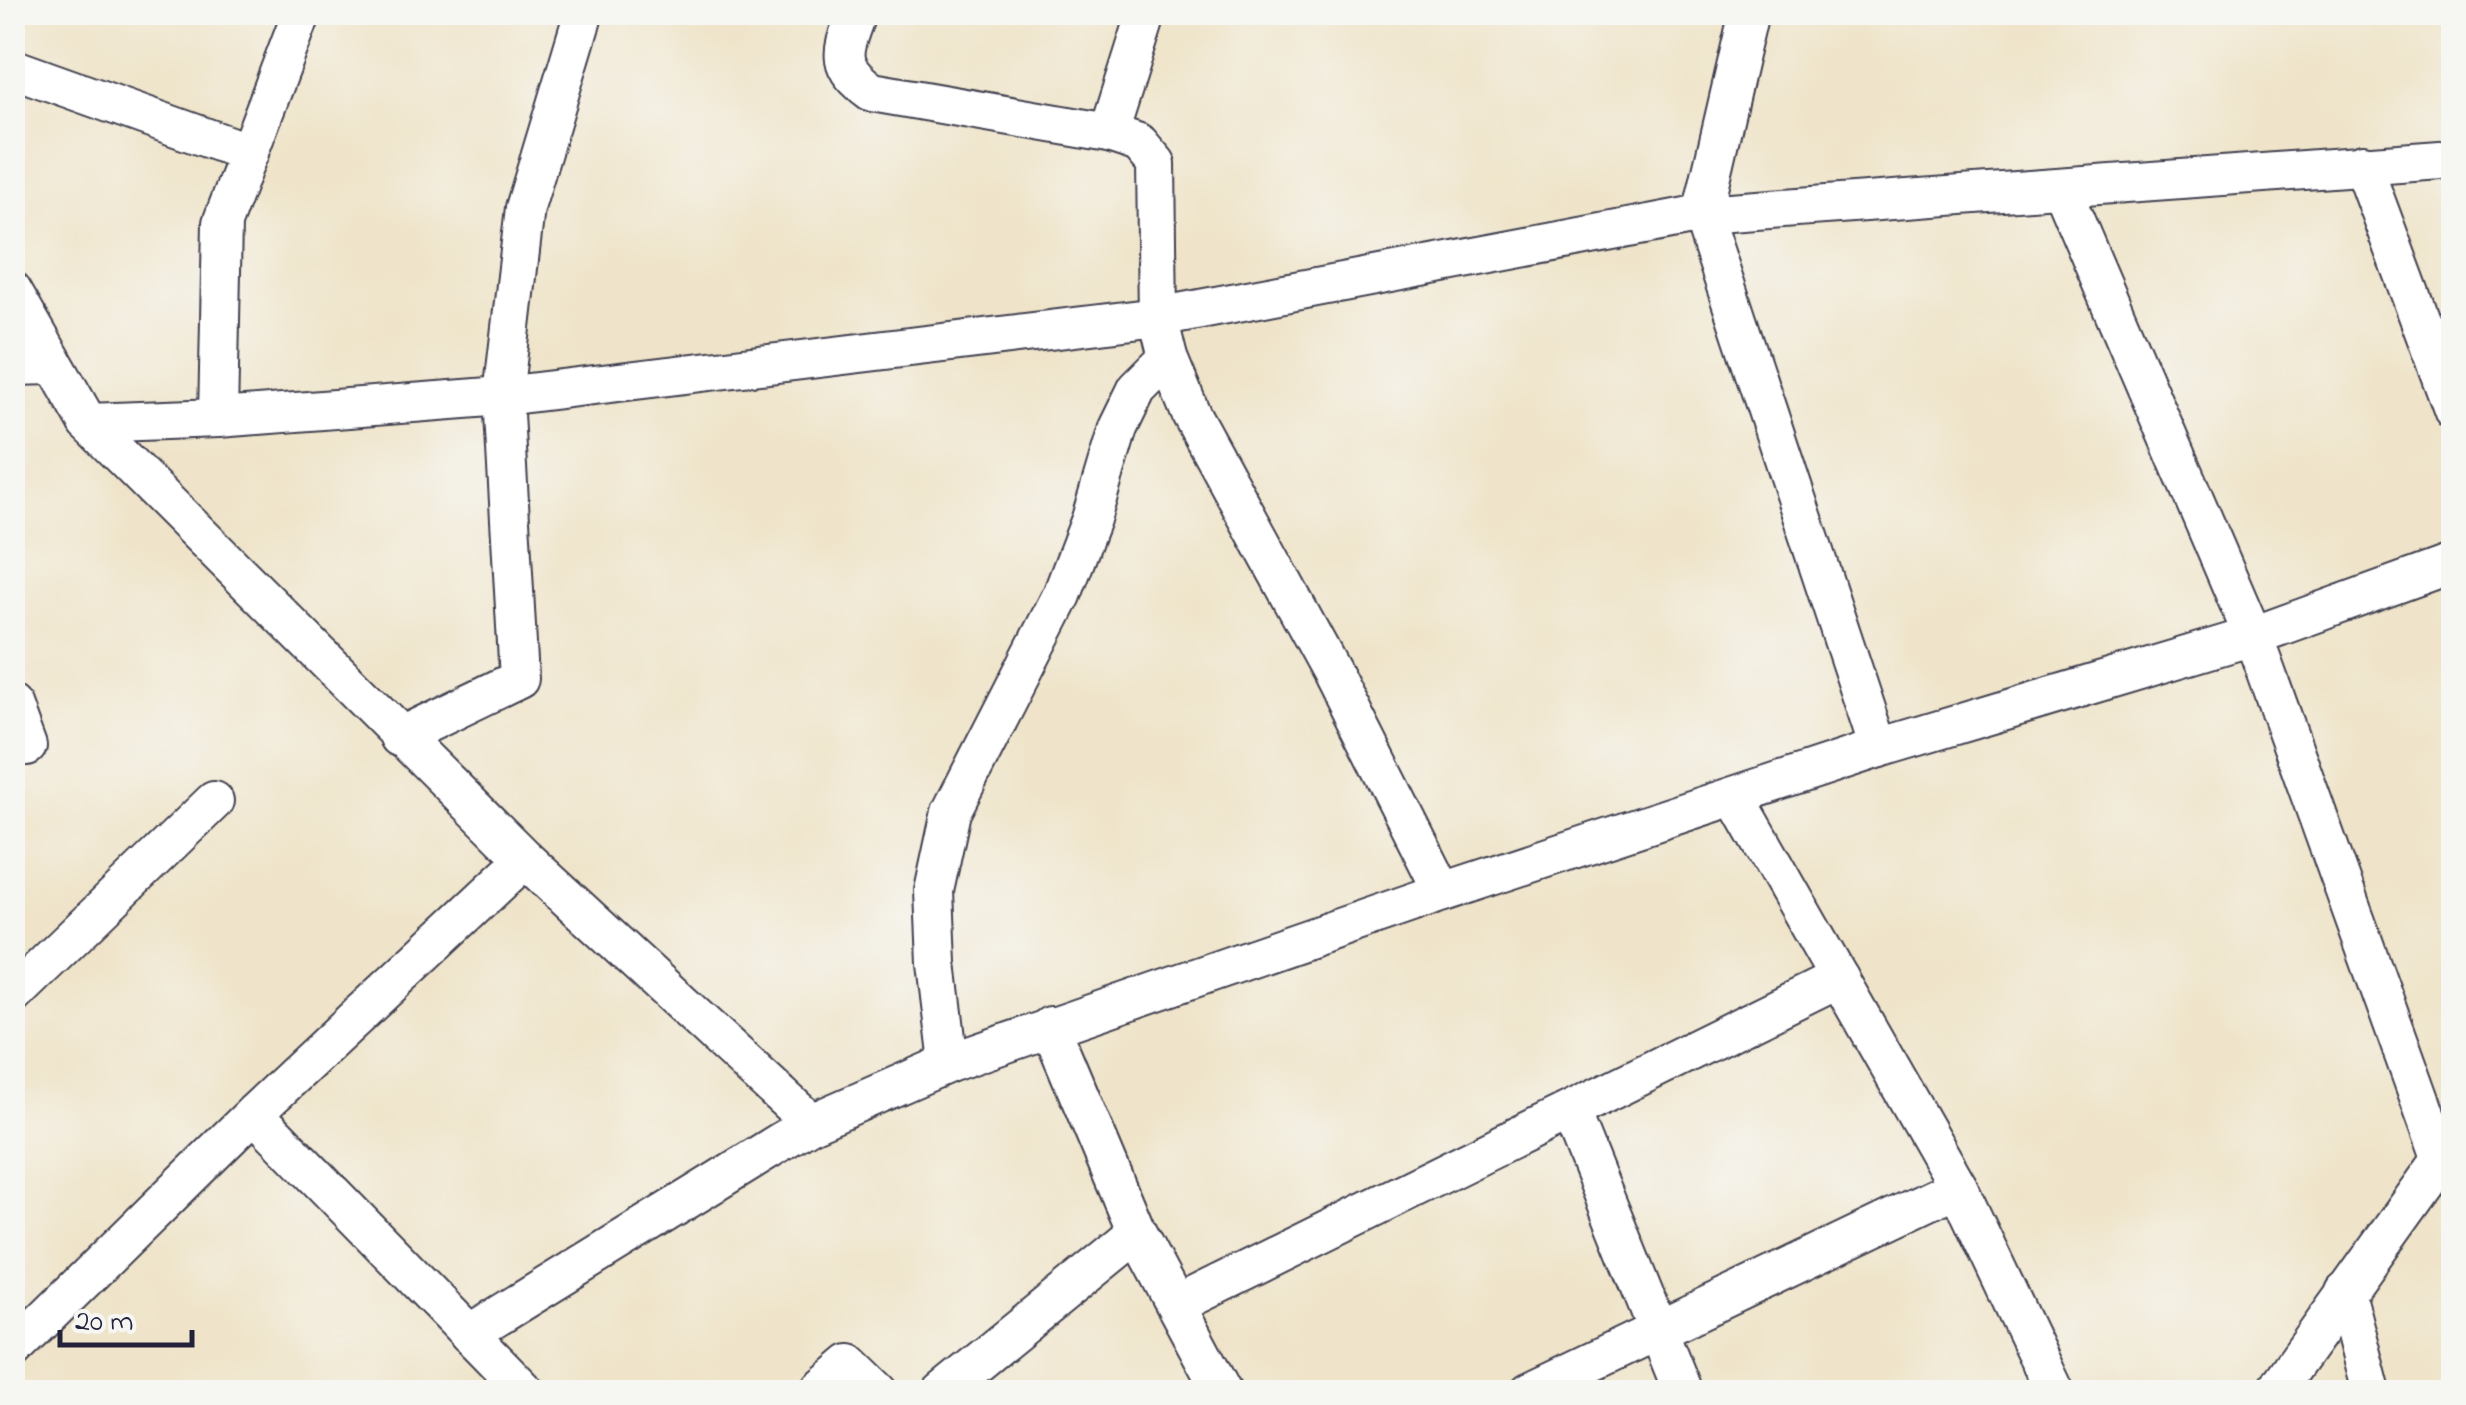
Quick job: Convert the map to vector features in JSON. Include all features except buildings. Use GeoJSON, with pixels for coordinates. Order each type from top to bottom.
{"type":"FeatureCollection","features":[{"type":"Feature","properties":{"kind":"street"},"geometry":{"type":"LineString","coordinates":[[218,418],[222,223],[302,12]]}},
{"type":"Feature","properties":{"kind":"street"},"geometry":{"type":"LineString","coordinates":[[399,737],[519,679],[503,396],[525,208],[584,12]]}},
{"type":"Feature","properties":{"kind":"street"},"geometry":{"type":"LineString","coordinates":[[857,12],[843,50],[851,76],[872,92],[1110,133],[1139,143],[1156,163],[1158,317],[1168,358],[1192,414],[1333,674],[1443,892]]}},
{"type":"Feature","properties":{"kind":"street"},"geometry":{"type":"LineString","coordinates":[[1110,133],[1147,12]]}},
{"type":"Feature","properties":{"kind":"street"},"geometry":{"type":"LineString","coordinates":[[1748,12],[1702,214],[1880,748]]}},
{"type":"Feature","properties":{"kind":"street"},"geometry":{"type":"LineString","coordinates":[[12,68],[249,152]]}},
{"type":"Feature","properties":{"kind":"street"},"geometry":{"type":"LineString","coordinates":[[88,423],[218,418],[503,396],[1158,317],[1702,214],[2454,158]]}},
{"type":"Feature","properties":{"kind":"street"},"geometry":{"type":"LineString","coordinates":[[2362,164],[2454,412]]}},
{"type":"Feature","properties":{"kind":"street"},"geometry":{"type":"LineString","coordinates":[[2061,188],[2253,636],[2447,1150],[2275,1392]]}},
{"type":"Feature","properties":{"kind":"street"},"geometry":{"type":"LineString","coordinates":[[12,290],[88,423],[525,860],[811,1123]]}},
{"type":"Feature","properties":{"kind":"street"},"geometry":{"type":"LineString","coordinates":[[948,1063],[934,891],[951,812],[1062,594],[1091,518],[1118,428],[1137,390],[1168,358]]}},
{"type":"Feature","properties":{"kind":"street"},"geometry":{"type":"LineString","coordinates":[[12,366],[54,365]]}},
{"type":"Feature","properties":{"kind":"street"},"geometry":{"type":"LineString","coordinates":[[470,1334],[811,1123],[948,1063],[1443,892],[1880,748],[2253,636],[2454,564]]}},
{"type":"Feature","properties":{"kind":"street"},"geometry":{"type":"LineString","coordinates":[[12,705],[27,746]]}},
{"type":"Feature","properties":{"kind":"street"},"geometry":{"type":"LineString","coordinates":[[1736,796],[1958,1187],[2055,1392]]}},
{"type":"Feature","properties":{"kind":"street"},"geometry":{"type":"LineString","coordinates":[[12,996],[214,801]]}},
{"type":"Feature","properties":{"kind":"street"},"geometry":{"type":"LineString","coordinates":[[12,1351],[254,1114],[525,860]]}},
{"type":"Feature","properties":{"kind":"street"},"geometry":{"type":"LineString","coordinates":[[1176,1305],[1839,978]]}},
{"type":"Feature","properties":{"kind":"street"},"geometry":{"type":"LineString","coordinates":[[1050,1026],[1138,1232],[1222,1392]]}},
{"type":"Feature","properties":{"kind":"street"},"geometry":{"type":"LineString","coordinates":[[1570,1111],[1684,1392]]}},
{"type":"Feature","properties":{"kind":"street"},"geometry":{"type":"LineString","coordinates":[[254,1114],[526,1392]]}},
{"type":"Feature","properties":{"kind":"street"},"geometry":{"type":"LineString","coordinates":[[1529,1392],[1958,1187]]}},
{"type":"Feature","properties":{"kind":"street"},"geometry":{"type":"LineString","coordinates":[[942,1392],[1138,1232]]}},
{"type":"Feature","properties":{"kind":"street"},"geometry":{"type":"LineString","coordinates":[[2345,1292],[2371,1392]]}},
{"type":"Feature","properties":{"kind":"street"},"geometry":{"type":"LineString","coordinates":[[817,1392],[850,1364],[879,1392]]}}]}
